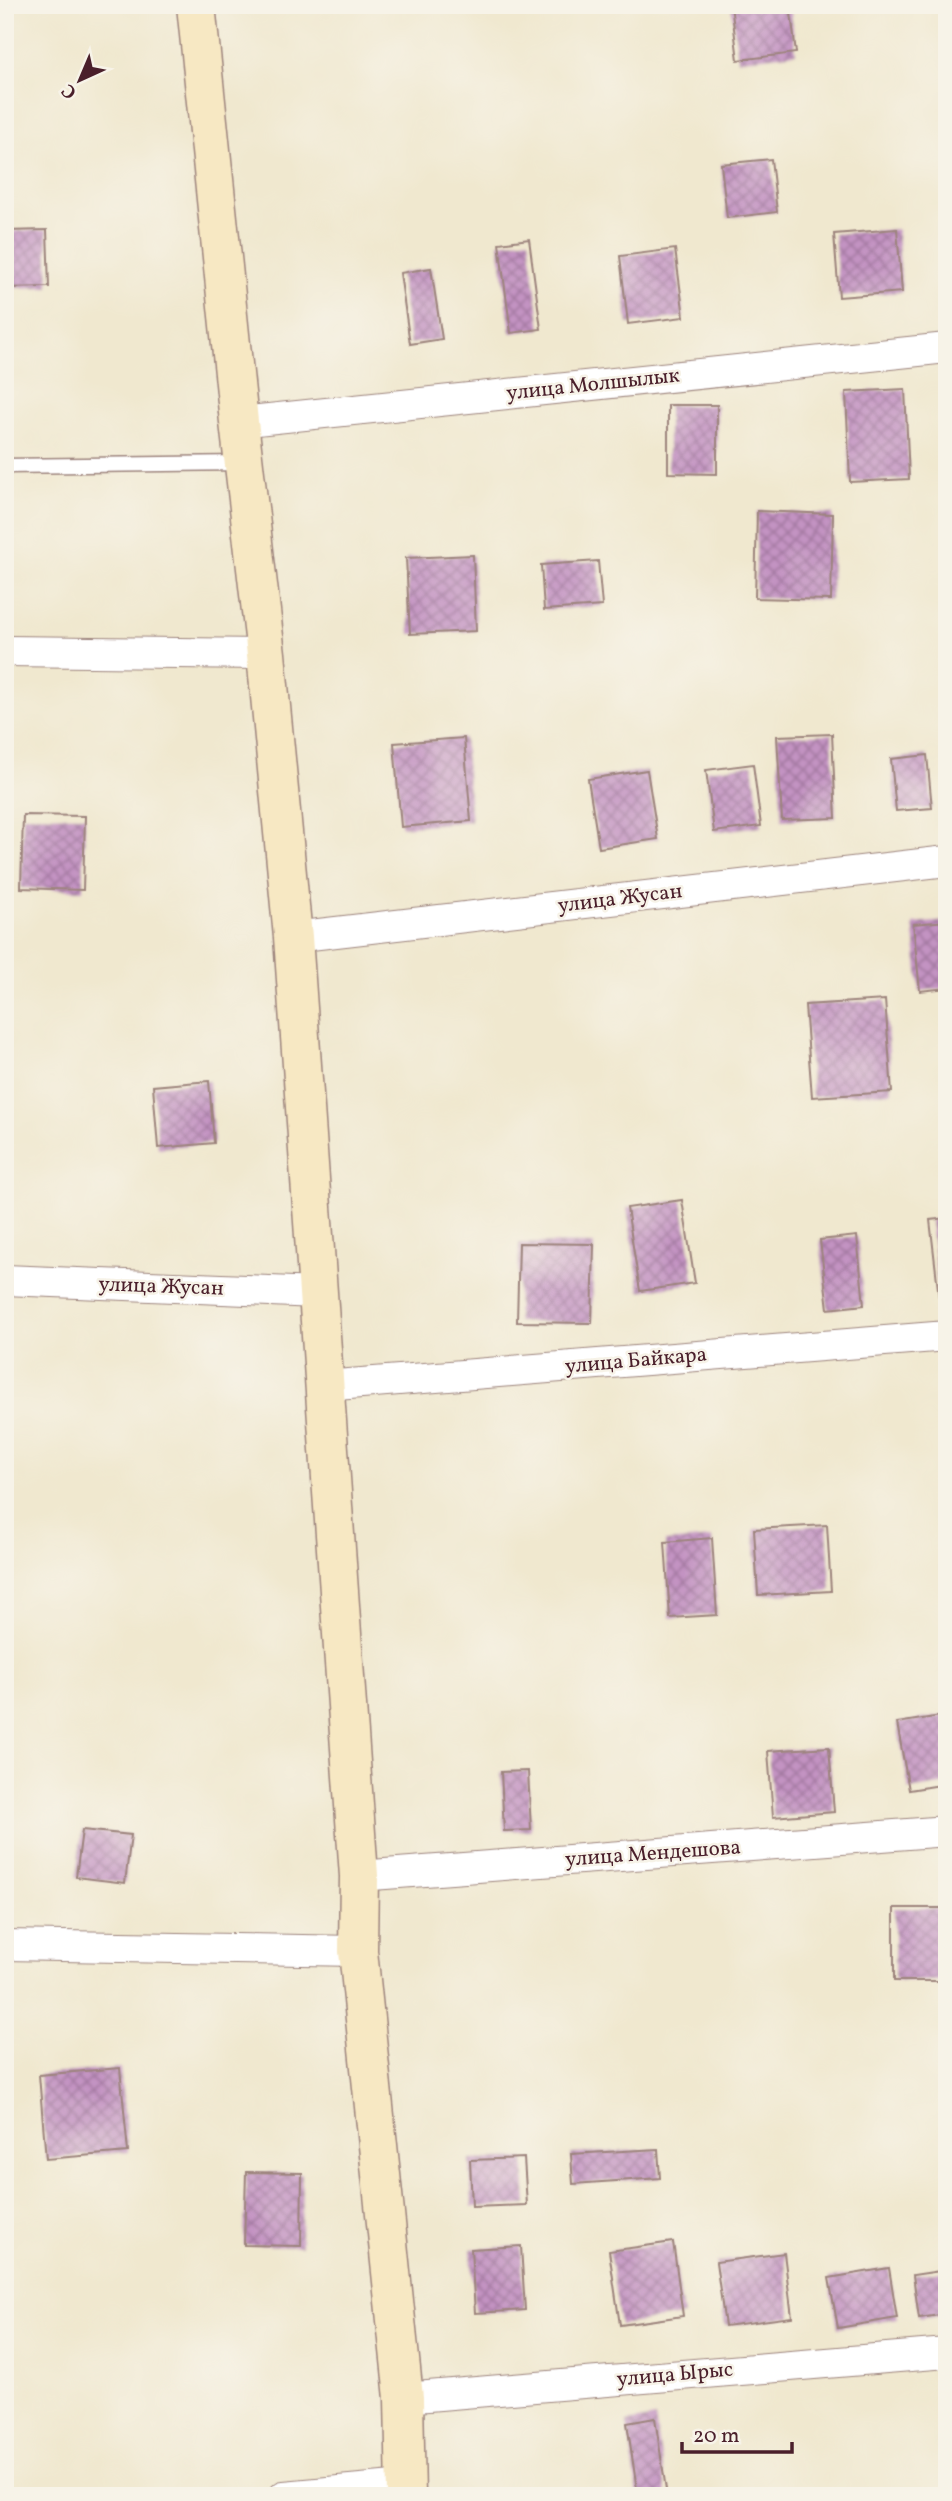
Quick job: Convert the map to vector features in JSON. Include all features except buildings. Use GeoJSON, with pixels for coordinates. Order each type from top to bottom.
{"type":"FeatureCollection","features":[{"type":"Feature","properties":{"kind":"main road"},"geometry":{"type":"LineString","coordinates":[[196,5],[266,654],[293,937],[359,1876],[358,1951],[404,2398],[406,2490]]}},
{"type":"Feature","properties":{"kind":"street","name":"улица Молшылык"},"geometry":{"type":"LineString","coordinates":[[239,422],[947,348]]}},
{"type":"Feature","properties":{"kind":"street"},"geometry":{"type":"LineString","coordinates":[[5,651],[266,654]]}},
{"type":"Feature","properties":{"kind":"street","name":"улица Жусан"},"geometry":{"type":"LineString","coordinates":[[293,937],[947,861]]}},
{"type":"Feature","properties":{"kind":"street","name":"улица Жусан"},"geometry":{"type":"LineString","coordinates":[[5,1280],[317,1293]]}},
{"type":"Feature","properties":{"kind":"street","name":"улица Байкара"},"geometry":{"type":"LineString","coordinates":[[324,1386],[947,1336]]}},
{"type":"Feature","properties":{"kind":"street","name":"улица Мендешова"},"geometry":{"type":"LineString","coordinates":[[359,1876],[947,1831]]}},
{"type":"Feature","properties":{"kind":"street"},"geometry":{"type":"LineString","coordinates":[[5,1945],[358,1951]]}},
{"type":"Feature","properties":{"kind":"street","name":"улица Ырыс"},"geometry":{"type":"LineString","coordinates":[[404,2398],[947,2353]]}},
{"type":"Feature","properties":{"kind":"street"},"geometry":{"type":"LineString","coordinates":[[284,2496],[406,2490]]}},
{"type":"Feature","properties":{"kind":"lane"},"geometry":{"type":"LineString","coordinates":[[5,466],[244,463]]}}]}
